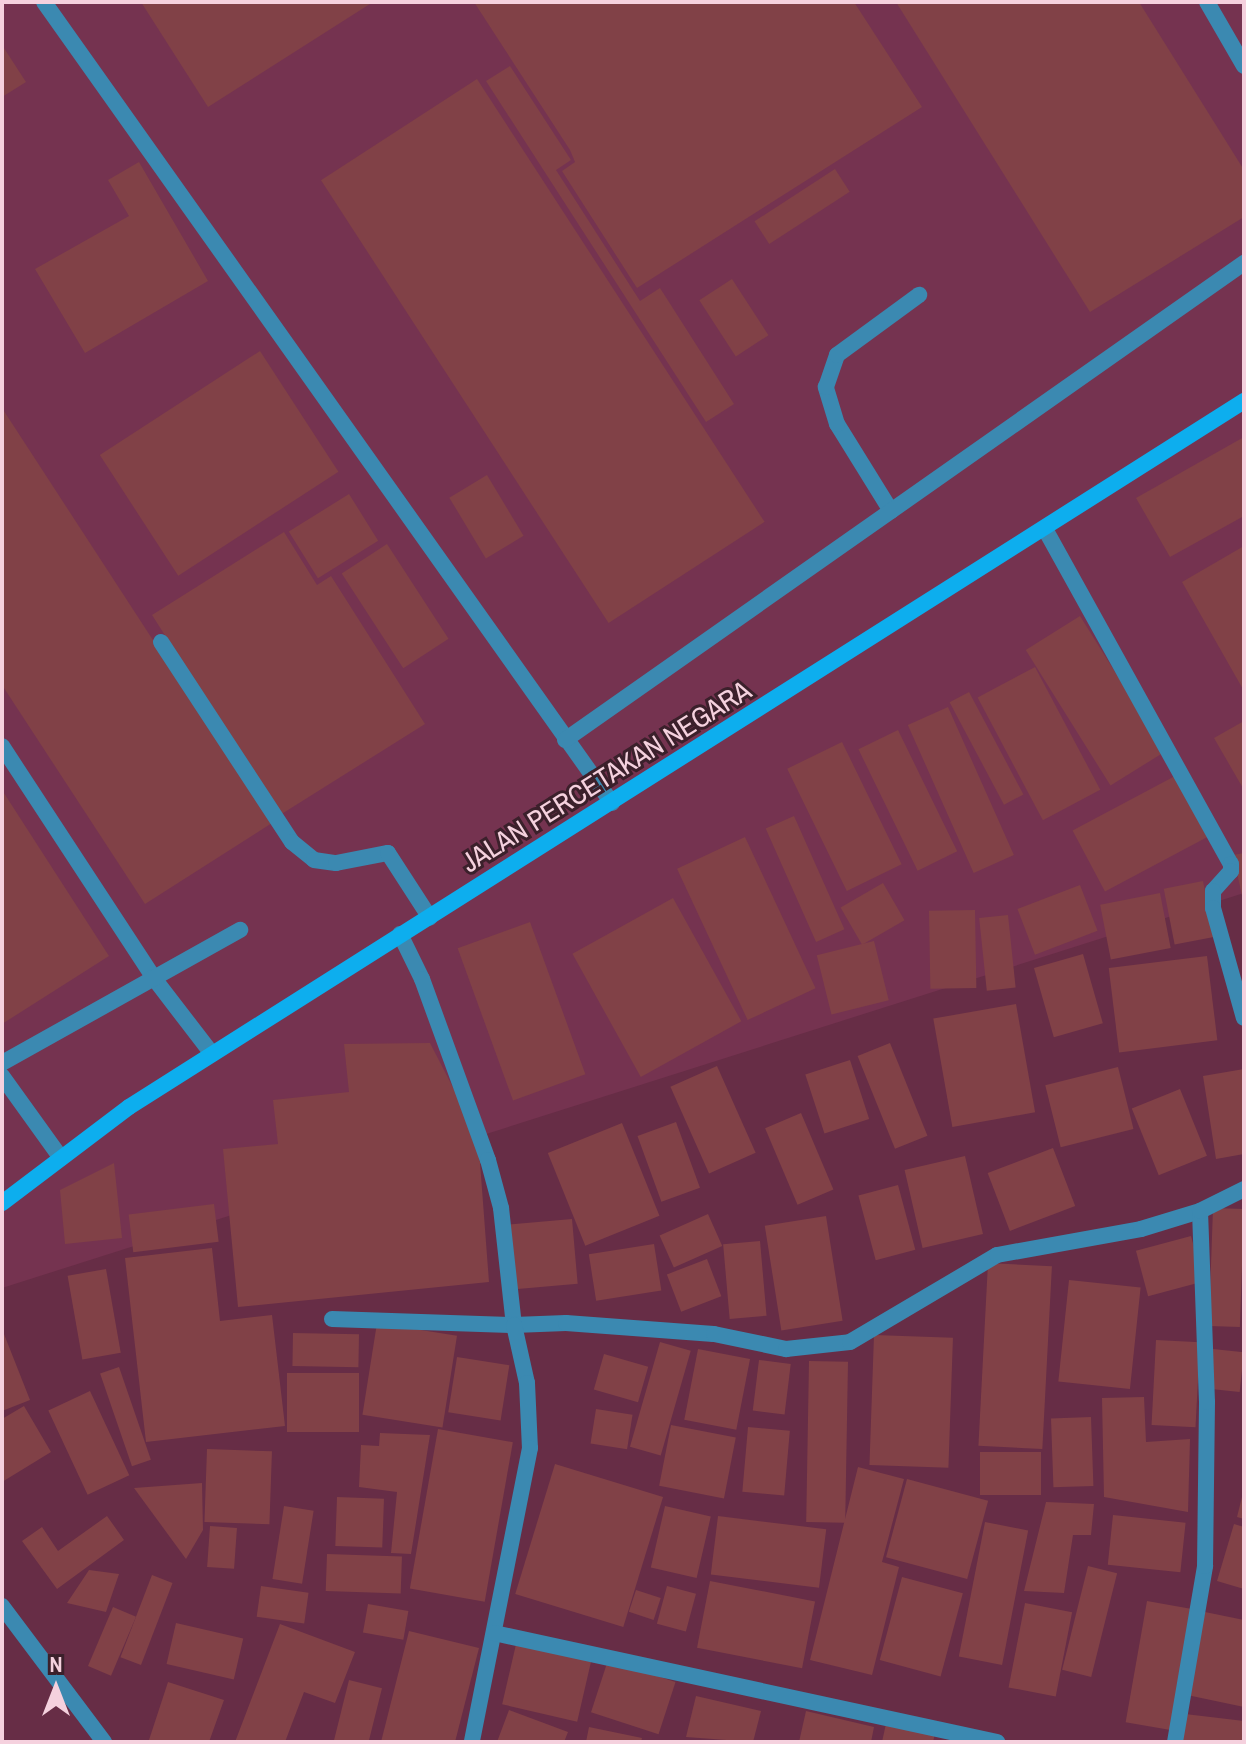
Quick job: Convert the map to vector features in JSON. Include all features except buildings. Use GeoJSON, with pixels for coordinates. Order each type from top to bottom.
{"type":"FeatureCollection","features":[{"type":"Feature","properties":{"kind":"main road","name":"JALAN PERCETAKAN NEGARA"},"geometry":{"type":"LineString","coordinates":[[2,1203],[61,1158],[212,1054],[1244,401]]}},
{"type":"Feature","properties":{"kind":"street"},"geometry":{"type":"LineString","coordinates":[[44,2],[612,803]]}},
{"type":"Feature","properties":{"kind":"street"},"geometry":{"type":"LineString","coordinates":[[1207,2],[1244,66]]}},
{"type":"Feature","properties":{"kind":"street"},"geometry":{"type":"LineString","coordinates":[[565,740],[1244,263]]}},
{"type":"Feature","properties":{"kind":"street"},"geometry":{"type":"LineString","coordinates":[[891,511],[837,424],[826,387],[837,355],[919,295]]}},
{"type":"Feature","properties":{"kind":"street"},"geometry":{"type":"LineString","coordinates":[[1045,529],[1231,864],[1231,871],[1213,891],[1213,908],[1244,1018]]}},
{"type":"Feature","properties":{"kind":"street"},"geometry":{"type":"LineString","coordinates":[[161,642],[292,842],[314,860],[336,863],[388,853],[430,918]]}},
{"type":"Feature","properties":{"kind":"street"},"geometry":{"type":"LineString","coordinates":[[2,746],[153,977],[212,1054]]}},
{"type":"Feature","properties":{"kind":"street"},"geometry":{"type":"LineString","coordinates":[[2,1063],[240,930]]}},
{"type":"Feature","properties":{"kind":"street"},"geometry":{"type":"LineString","coordinates":[[400,934],[422,979],[488,1160],[501,1208],[514,1325],[527,1383],[530,1448],[472,1742]]}},
{"type":"Feature","properties":{"kind":"street"},"geometry":{"type":"LineString","coordinates":[[2,1076],[61,1158]]}},
{"type":"Feature","properties":{"kind":"street"},"geometry":{"type":"LineString","coordinates":[[332,1319],[514,1325],[566,1323],[714,1334],[786,1349],[850,1342],[997,1255],[1141,1229],[1200,1211],[1244,1189]]}},
{"type":"Feature","properties":{"kind":"street"},"geometry":{"type":"LineString","coordinates":[[1175,1742],[1205,1566],[1207,1402],[1200,1211]]}},
{"type":"Feature","properties":{"kind":"street"},"geometry":{"type":"LineString","coordinates":[[2,1606],[104,1742]]}},
{"type":"Feature","properties":{"kind":"street"},"geometry":{"type":"LineString","coordinates":[[494,1633],[997,1742]]}},
{"type":"Feature","properties":{"kind":"shaded area"},"geometry":{"type":"Polygon","coordinates":[[[2,2],[1244,2],[1244,893],[2,1288],[2,2]]]}}]}
